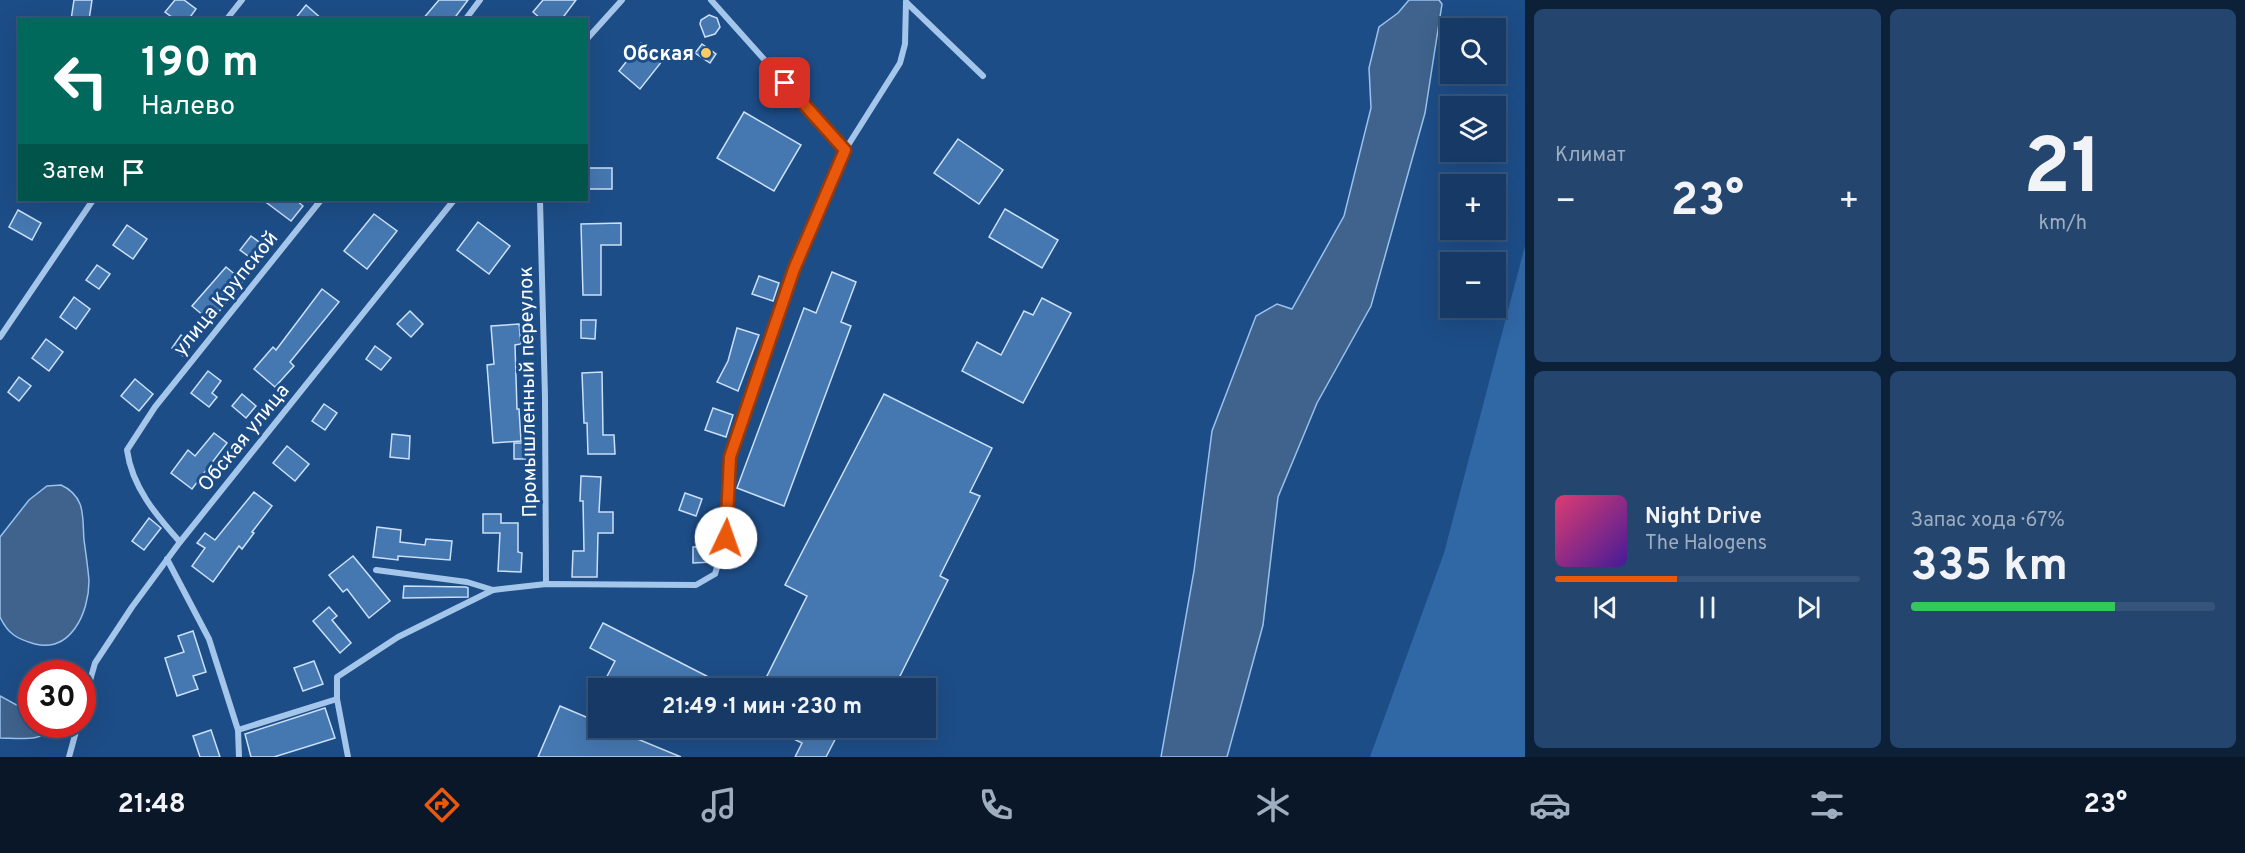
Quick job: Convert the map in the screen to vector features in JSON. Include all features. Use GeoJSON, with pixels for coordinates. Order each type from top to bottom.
{"type":"FeatureCollection","features":[{"type":"Feature","properties":{"kind":"street"},"geometry":{"type":"LineString","coordinates":[[228,18],[242,0]]}},
{"type":"Feature","properties":{"kind":"street"},"geometry":{"type":"LineString","coordinates":[[466,18],[480,0]]}},
{"type":"Feature","properties":{"kind":"street"},"geometry":{"type":"LineString","coordinates":[[588,37],[622,0]]}},
{"type":"Feature","properties":{"kind":"street"},"geometry":{"type":"LineString","coordinates":[[711,0],[845,150]]}},
{"type":"Feature","properties":{"kind":"street"},"geometry":{"type":"LineString","coordinates":[[348,757],[337,699],[337,677],[398,637],[493,590],[546,584],[696,585],[715,574],[726,538],[730,457],[794,269],[845,150],[900,63],[905,44],[905,1]]}},
{"type":"Feature","properties":{"kind":"street"},"geometry":{"type":"LineString","coordinates":[[905,1],[982,76]]}},
{"type":"Feature","properties":{"kind":"street"},"geometry":{"type":"LineString","coordinates":[[0,337],[92,201]]}},
{"type":"Feature","properties":{"kind":"street","name":"улица Крупской"},"geometry":{"type":"LineString","coordinates":[[180,542],[155,513],[140,490],[127,450],[155,407],[320,201]]}},
{"type":"Feature","properties":{"kind":"street","name":"Обская улица"},"geometry":{"type":"LineString","coordinates":[[96,661],[167,558],[453,201]]}},
{"type":"Feature","properties":{"kind":"street","name":"Промышленный переулок"},"geometry":{"type":"LineString","coordinates":[[540,201],[545,397],[546,584]]}},
{"type":"Feature","properties":{"kind":"street"},"geometry":{"type":"LineString","coordinates":[[167,558],[209,639],[238,730],[238,757]]}},
{"type":"Feature","properties":{"kind":"street"},"geometry":{"type":"LineString","coordinates":[[376,570],[467,582],[493,590]]}},
{"type":"Feature","properties":{"kind":"street"},"geometry":{"type":"LineString","coordinates":[[238,730],[337,699]]}},
{"type":"Feature","properties":{"kind":"street"},"geometry":{"type":"LineString","coordinates":[[69,757],[74,738]]}},
{"type":"Feature","properties":{"kind":"shaded area"},"geometry":{"type":"Polygon","coordinates":[[[1409,0],[1439,0],[1442,4],[1425,113],[1371,306],[1317,403],[1278,497],[1263,625],[1227,757],[1161,757],[1194,571],[1212,431],[1256,316],[1277,304],[1292,309],[1344,216],[1371,108],[1369,68],[1379,27],[1398,13],[1409,0]]]}},
{"type":"Feature","properties":{"kind":"shaded area"},"geometry":{"type":"Polygon","coordinates":[[[1525,246],[1525,757],[1370,757],[1444,553],[1525,246]]]}},
{"type":"Feature","properties":{"kind":"shaded area"},"geometry":{"type":"Polygon","coordinates":[[[61,485],[75,495],[81,508],[89,581],[88,593],[86,605],[76,628],[68,636],[48,645],[35,644],[14,635],[6,628],[0,617],[0,537],[29,500],[47,486],[61,485]]]}},
{"type":"Feature","properties":{"kind":"shaded area"},"geometry":{"type":"Polygon","coordinates":[[[0,696],[18,706],[18,738],[30,738],[23,739],[0,738],[0,696]]]}},
{"type":"Feature","properties":{"kind":"building"},"geometry":{"type":"Polygon","coordinates":[[[74,0],[92,0],[89,18],[71,18],[74,0]]]}},
{"type":"Feature","properties":{"kind":"building"},"geometry":{"type":"Polygon","coordinates":[[[175,0],[184,0],[196,9],[189,18],[173,18],[165,12],[175,0]]]}},
{"type":"Feature","properties":{"kind":"building"},"geometry":{"type":"Polygon","coordinates":[[[439,0],[468,0],[454,18],[424,18],[439,0]]]}},
{"type":"Feature","properties":{"kind":"building"},"geometry":{"type":"Polygon","coordinates":[[[543,0],[576,0],[562,18],[540,18],[533,12],[543,0]]]}},
{"type":"Feature","properties":{"kind":"building"},"geometry":{"type":"Polygon","coordinates":[[[306,5],[321,18],[296,18],[306,5]]]}},
{"type":"Feature","properties":{"kind":"building"},"geometry":{"type":"Polygon","coordinates":[[[709,15],[717,18],[720,27],[715,34],[705,37],[700,24],[701,20],[709,15]]]}},
{"type":"Feature","properties":{"kind":"building"},"geometry":{"type":"Polygon","coordinates":[[[641,43],[663,60],[640,89],[619,71],[641,43]]]}},
{"type":"Feature","properties":{"kind":"building","name":"Обская"},"geometry":{"type":"Polygon","coordinates":[[[702,44],[716,54],[710,63],[695,53],[702,44]]]}},
{"type":"Feature","properties":{"kind":"building"},"geometry":{"type":"Polygon","coordinates":[[[744,112],[801,145],[774,191],[717,158],[744,112]]]}},
{"type":"Feature","properties":{"kind":"building"},"geometry":{"type":"Polygon","coordinates":[[[958,139],[1003,170],[979,204],[934,173],[958,139]]]}},
{"type":"Feature","properties":{"kind":"building"},"geometry":{"type":"Polygon","coordinates":[[[588,168],[612,168],[612,189],[588,189],[588,168]]]}},
{"type":"Feature","properties":{"kind":"building"},"geometry":{"type":"Polygon","coordinates":[[[264,201],[297,201],[303,206],[291,221],[264,201]]]}},
{"type":"Feature","properties":{"kind":"building"},"geometry":{"type":"Polygon","coordinates":[[[1005,209],[1058,240],[1042,268],[989,237],[1005,209]]]}},
{"type":"Feature","properties":{"kind":"building"},"geometry":{"type":"Polygon","coordinates":[[[18,210],[41,223],[32,240],[9,227],[18,210]]]}},
{"type":"Feature","properties":{"kind":"building"},"geometry":{"type":"Polygon","coordinates":[[[374,214],[397,231],[367,269],[344,251],[374,214]]]}},
{"type":"Feature","properties":{"kind":"building"},"geometry":{"type":"Polygon","coordinates":[[[478,222],[510,246],[489,274],[457,250],[478,222]]]}},
{"type":"Feature","properties":{"kind":"building"},"geometry":{"type":"Polygon","coordinates":[[[621,223],[621,245],[601,245],[601,295],[583,295],[581,224],[621,223]]]}},
{"type":"Feature","properties":{"kind":"building"},"geometry":{"type":"Polygon","coordinates":[[[127,225],[147,239],[133,259],[113,245],[127,225]]]}},
{"type":"Feature","properties":{"kind":"building"},"geometry":{"type":"Polygon","coordinates":[[[251,236],[267,248],[256,262],[240,250],[251,236]]]}},
{"type":"Feature","properties":{"kind":"building"},"geometry":{"type":"Polygon","coordinates":[[[97,265],[110,274],[99,289],[86,280],[97,265]]]}},
{"type":"Feature","properties":{"kind":"building"},"geometry":{"type":"Polygon","coordinates":[[[226,267],[243,281],[211,322],[192,306],[226,267]]]}},
{"type":"Feature","properties":{"kind":"building"},"geometry":{"type":"Polygon","coordinates":[[[832,272],[856,282],[841,322],[851,326],[784,506],[737,488],[804,308],[816,313],[832,272]]]}},
{"type":"Feature","properties":{"kind":"building"},"geometry":{"type":"Polygon","coordinates":[[[759,276],[779,283],[773,301],[752,294],[759,276]]]}},
{"type":"Feature","properties":{"kind":"building"},"geometry":{"type":"Polygon","coordinates":[[[322,289],[339,302],[290,362],[294,366],[275,387],[254,369],[273,347],[276,350],[322,289]]]}},
{"type":"Feature","properties":{"kind":"building"},"geometry":{"type":"Polygon","coordinates":[[[74,297],[90,309],[76,329],[60,317],[74,297]]]}},
{"type":"Feature","properties":{"kind":"building"},"geometry":{"type":"Polygon","coordinates":[[[1042,298],[1071,313],[1023,403],[962,371],[977,342],[1001,355],[1024,311],[1033,315],[1042,298]]]}},
{"type":"Feature","properties":{"kind":"building"},"geometry":{"type":"Polygon","coordinates":[[[410,311],[423,324],[411,337],[397,324],[410,311]]]}},
{"type":"Feature","properties":{"kind":"building"},"geometry":{"type":"Polygon","coordinates":[[[581,320],[596,320],[595,339],[581,338],[581,320]]]}},
{"type":"Feature","properties":{"kind":"building"},"geometry":{"type":"Polygon","coordinates":[[[519,324],[521,344],[515,345],[517,409],[519,409],[521,441],[493,443],[487,365],[494,364],[491,326],[519,324]]]}},
{"type":"Feature","properties":{"kind":"building"},"geometry":{"type":"Polygon","coordinates":[[[737,328],[759,335],[738,391],[717,382],[728,361],[737,328]]]}},
{"type":"Feature","properties":{"kind":"building"},"geometry":{"type":"Polygon","coordinates":[[[181,335],[192,343],[183,356],[172,348],[181,335]]]}},
{"type":"Feature","properties":{"kind":"building"},"geometry":{"type":"Polygon","coordinates":[[[46,339],[63,352],[49,371],[32,358],[46,339]]]}},
{"type":"Feature","properties":{"kind":"building"},"geometry":{"type":"Polygon","coordinates":[[[375,346],[391,358],[381,370],[366,359],[375,346]]]}},
{"type":"Feature","properties":{"kind":"building"},"geometry":{"type":"Polygon","coordinates":[[[208,371],[221,381],[212,393],[217,397],[209,407],[191,393],[208,371]]]}},
{"type":"Feature","properties":{"kind":"building"},"geometry":{"type":"Polygon","coordinates":[[[602,372],[603,435],[614,435],[615,454],[588,454],[582,373],[602,372]]]}},
{"type":"Feature","properties":{"kind":"building"},"geometry":{"type":"Polygon","coordinates":[[[19,377],[31,386],[19,401],[8,392],[19,377]]]}},
{"type":"Feature","properties":{"kind":"building"},"geometry":{"type":"Polygon","coordinates":[[[135,379],[153,394],[139,411],[121,396],[135,379]]]}},
{"type":"Feature","properties":{"kind":"building"},"geometry":{"type":"Polygon","coordinates":[[[242,394],[256,406],[246,418],[232,406],[242,394]]]}},
{"type":"Feature","properties":{"kind":"building"},"geometry":{"type":"Polygon","coordinates":[[[884,394],[992,448],[970,492],[980,496],[940,576],[948,580],[899,678],[766,678],[807,596],[785,585],[884,394]]]}},
{"type":"Feature","properties":{"kind":"building"},"geometry":{"type":"Polygon","coordinates":[[[324,404],[337,413],[325,430],[312,421],[324,404]]]}},
{"type":"Feature","properties":{"kind":"building"},"geometry":{"type":"Polygon","coordinates":[[[713,408],[733,415],[726,437],[705,430],[713,408]]]}},
{"type":"Feature","properties":{"kind":"building"},"geometry":{"type":"Polygon","coordinates":[[[214,433],[227,443],[192,489],[171,473],[188,450],[195,456],[214,433]]]}},
{"type":"Feature","properties":{"kind":"building"},"geometry":{"type":"Polygon","coordinates":[[[392,434],[410,436],[409,459],[390,457],[392,434]]]}},
{"type":"Feature","properties":{"kind":"building"},"geometry":{"type":"Polygon","coordinates":[[[514,443],[529,443],[530,459],[514,459],[514,443]]]}},
{"type":"Feature","properties":{"kind":"building"},"geometry":{"type":"Polygon","coordinates":[[[287,446],[309,464],[295,481],[273,463],[287,446]]]}},
{"type":"Feature","properties":{"kind":"building"},"geometry":{"type":"Polygon","coordinates":[[[581,476],[601,477],[599,512],[613,512],[613,533],[598,533],[597,577],[572,577],[573,551],[584,551],[583,501],[580,501],[581,476]]]}},
{"type":"Feature","properties":{"kind":"building"},"geometry":{"type":"Polygon","coordinates":[[[254,492],[272,506],[242,549],[239,546],[213,582],[192,566],[205,548],[197,543],[205,533],[215,540],[254,492]]]}},
{"type":"Feature","properties":{"kind":"building"},"geometry":{"type":"Polygon","coordinates":[[[685,493],[702,499],[696,516],[679,510],[685,493]]]}},
{"type":"Feature","properties":{"kind":"building"},"geometry":{"type":"Polygon","coordinates":[[[483,514],[501,514],[501,523],[518,523],[518,552],[522,553],[521,572],[498,571],[500,533],[483,533],[483,514]]]}},
{"type":"Feature","properties":{"kind":"building"},"geometry":{"type":"Polygon","coordinates":[[[149,518],[161,528],[144,550],[132,541],[149,518]]]}},
{"type":"Feature","properties":{"kind":"building"},"geometry":{"type":"Polygon","coordinates":[[[377,527],[401,530],[400,542],[425,545],[426,539],[452,541],[450,560],[398,556],[398,560],[373,557],[377,527]]]}},
{"type":"Feature","properties":{"kind":"building"},"geometry":{"type":"Polygon","coordinates":[[[711,546],[712,562],[693,563],[693,547],[711,546]]]}},
{"type":"Feature","properties":{"kind":"building"},"geometry":{"type":"Polygon","coordinates":[[[353,556],[390,601],[369,618],[347,589],[343,592],[329,575],[353,556]]]}},
{"type":"Feature","properties":{"kind":"building"},"geometry":{"type":"Polygon","coordinates":[[[404,586],[466,587],[468,597],[403,598],[404,586]]]}},
{"type":"Feature","properties":{"kind":"building"},"geometry":{"type":"Polygon","coordinates":[[[329,607],[337,616],[332,620],[351,643],[340,653],[313,621],[329,607]]]}},
{"type":"Feature","properties":{"kind":"building"},"geometry":{"type":"Polygon","coordinates":[[[603,623],[710,678],[606,678],[615,661],[590,648],[603,623]]]}},
{"type":"Feature","properties":{"kind":"building"},"geometry":{"type":"Polygon","coordinates":[[[193,631],[206,672],[193,676],[198,689],[177,696],[165,658],[184,652],[178,636],[193,631]]]}},
{"type":"Feature","properties":{"kind":"building"},"geometry":{"type":"Polygon","coordinates":[[[314,661],[323,684],[303,691],[294,668],[314,661]]]}},
{"type":"Feature","properties":{"kind":"building"},"geometry":{"type":"Polygon","coordinates":[[[560,706],[588,718],[588,738],[635,738],[681,757],[538,757],[560,706]]]}},
{"type":"Feature","properties":{"kind":"building"},"geometry":{"type":"Polygon","coordinates":[[[325,708],[335,738],[274,757],[251,757],[245,734],[325,708]]]}},
{"type":"Feature","properties":{"kind":"building"},"geometry":{"type":"Polygon","coordinates":[[[211,730],[220,757],[200,757],[193,736],[211,730]]]}},
{"type":"Feature","properties":{"kind":"building"},"geometry":{"type":"Polygon","coordinates":[[[792,738],[836,738],[826,757],[795,757],[802,743],[792,738]]]}},
{"type":"Feature","properties":{"kind":"place","name":"Обская"},"geometry":{"type":"Point","coordinates":[706,53]}},
{"type":"Feature","properties":{"kind":"route"},"geometry":{"type":"LineString","coordinates":[[726,538],[730,457],[794,269],[845,150],[785,83]]}}]}
